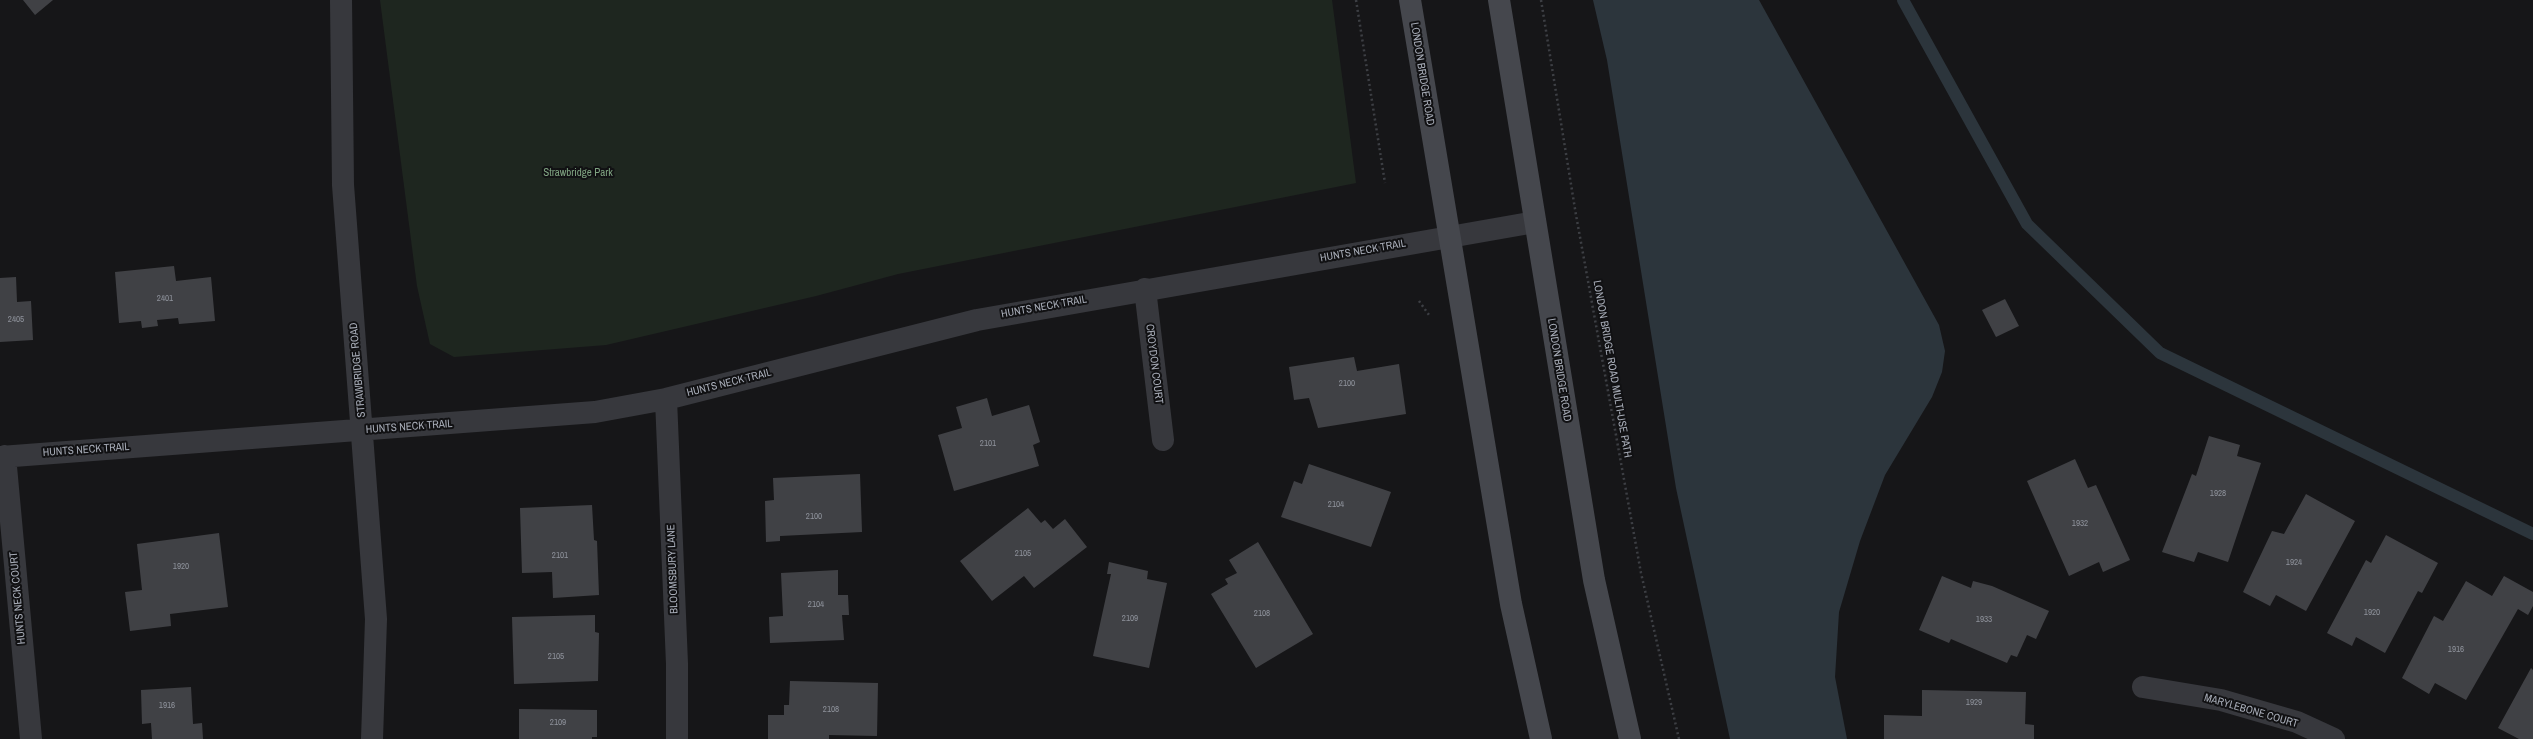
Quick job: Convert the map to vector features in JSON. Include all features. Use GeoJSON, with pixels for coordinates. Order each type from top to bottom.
{"type":"FeatureCollection","features":[{"type":"Feature","properties":{"kind":"main road","name":"LONDON BRIDGE ROAD"},"geometry":{"type":"LineString","coordinates":[[1410,0],[1448,237],[1511,604],[1541,739]]}},
{"type":"Feature","properties":{"kind":"main road","name":"LONDON BRIDGE ROAD"},"geometry":{"type":"LineString","coordinates":[[1499,0],[1594,580],[1630,739]]}},
{"type":"Feature","properties":{"kind":"street","name":"STRAWBRIDGE ROAD"},"geometry":{"type":"LineString","coordinates":[[341,0],[343,185],[364,430],[376,619],[372,739]]}},
{"type":"Feature","properties":{"kind":"street","name":"HUNTS NECK TRAIL"},"geometry":{"type":"LineString","coordinates":[[3,456],[595,412],[666,399],[977,320],[1145,289],[1535,222]]}},
{"type":"Feature","properties":{"kind":"street","name":"CROYDON COURT"},"geometry":{"type":"LineString","coordinates":[[1145,289],[1163,440]]}},
{"type":"Feature","properties":{"kind":"street","name":"BLOOMSBURY LANE"},"geometry":{"type":"LineString","coordinates":[[666,399],[677,664],[677,739]]}},
{"type":"Feature","properties":{"kind":"street","name":"HUNTS NECK COURT"},"geometry":{"type":"LineString","coordinates":[[3,456],[31,739]]}},
{"type":"Feature","properties":{"kind":"street","name":"MARYLEBONE COURT"},"geometry":{"type":"LineString","coordinates":[[2143,687],[2221,700],[2297,722],[2334,739]]}},
{"type":"Feature","properties":{"kind":"path"},"geometry":{"type":"LineString","coordinates":[[1356,0],[1385,183]]}},
{"type":"Feature","properties":{"kind":"path","name":"LONDON BRIDGE ROAD MULTI-USE PATH"},"geometry":{"type":"LineString","coordinates":[[1541,0],[1576,215],[1641,573],[1679,739]]}},
{"type":"Feature","properties":{"kind":"green space","name":"Strawbridge Park"},"geometry":{"type":"Polygon","coordinates":[[[380,0],[1332,0],[1356,183],[898,274],[816,296],[606,345],[454,357],[430,344],[417,286],[380,0]]]}},
{"type":"Feature","properties":{"kind":"shaded area"},"geometry":{"type":"Polygon","coordinates":[[[1593,0],[1759,0],[1939,325],[1945,351],[1942,372],[1932,397],[1885,475],[1860,541],[1839,612],[1835,677],[1847,739],[1730,739],[1676,488],[1607,60],[1593,0]]]}},
{"type":"Feature","properties":{"kind":"building"},"geometry":{"type":"Polygon","coordinates":[[[23,0],[53,0],[35,15],[23,0]]]}},
{"type":"Feature","properties":{"kind":"building"},"geometry":{"type":"Polygon","coordinates":[[[174,266],[176,281],[211,277],[215,321],[179,324],[178,318],[157,320],[158,326],[142,328],[141,321],[119,323],[115,272],[174,266]]]}},
{"type":"Feature","properties":{"kind":"building"},"geometry":{"type":"Polygon","coordinates":[[[16,277],[17,302],[31,301],[33,340],[0,342],[0,278],[16,277]]]}},
{"type":"Feature","properties":{"kind":"building"},"geometry":{"type":"Polygon","coordinates":[[[2005,299],[2019,326],[1996,337],[1982,310],[2005,299]]]}},
{"type":"Feature","properties":{"kind":"building"},"geometry":{"type":"Polygon","coordinates":[[[1354,357],[1357,371],[1399,364],[1406,414],[1318,428],[1309,398],[1294,400],[1289,367],[1354,357]]]}},
{"type":"Feature","properties":{"kind":"building"},"geometry":{"type":"Polygon","coordinates":[[[987,398],[992,416],[1029,405],[1040,442],[1033,445],[1039,466],[954,491],[938,435],[962,428],[956,407],[987,398]]]}},
{"type":"Feature","properties":{"kind":"building"},"geometry":{"type":"Polygon","coordinates":[[[2209,436],[2240,445],[2237,456],[2261,463],[2228,562],[2198,552],[2194,562],[2162,552],[2192,474],[2196,476],[2209,436]]]}},
{"type":"Feature","properties":{"kind":"building"},"geometry":{"type":"Polygon","coordinates":[[[2075,459],[2088,488],[2096,485],[2130,560],[2103,572],[2099,562],[2069,576],[2027,481],[2075,459]]]}},
{"type":"Feature","properties":{"kind":"building"},"geometry":{"type":"Polygon","coordinates":[[[1309,464],[1391,492],[1371,547],[1281,517],[1294,481],[1302,484],[1309,464]]]}},
{"type":"Feature","properties":{"kind":"building"},"geometry":{"type":"Polygon","coordinates":[[[860,474],[862,532],[780,536],[780,541],[766,542],[765,501],[774,500],[773,478],[860,474]]]}},
{"type":"Feature","properties":{"kind":"building"},"geometry":{"type":"Polygon","coordinates":[[[2306,494],[2355,521],[2306,611],[2276,595],[2270,606],[2243,592],[2272,531],[2284,534],[2306,494]]]}},
{"type":"Feature","properties":{"kind":"building"},"geometry":{"type":"Polygon","coordinates":[[[592,505],[594,540],[597,541],[599,595],[553,598],[552,572],[522,573],[520,508],[592,505]]]}},
{"type":"Feature","properties":{"kind":"building"},"geometry":{"type":"Polygon","coordinates":[[[1028,508],[1041,523],[1045,520],[1053,529],[1065,519],[1087,547],[1034,588],[1024,576],[992,601],[960,561],[1028,508]]]}},
{"type":"Feature","properties":{"kind":"building"},"geometry":{"type":"Polygon","coordinates":[[[219,533],[228,607],[170,614],[171,626],[130,631],[125,592],[142,590],[137,544],[219,533]]]}},
{"type":"Feature","properties":{"kind":"building"},"geometry":{"type":"Polygon","coordinates":[[[2386,535],[2438,563],[2422,593],[2418,591],[2385,653],[2356,637],[2352,646],[2327,633],[2366,560],[2371,563],[2386,535]]]}},
{"type":"Feature","properties":{"kind":"building"},"geometry":{"type":"Polygon","coordinates":[[[1258,542],[1313,634],[1256,668],[1211,594],[1228,584],[1225,579],[1237,573],[1229,560],[1258,542]]]}},
{"type":"Feature","properties":{"kind":"building"},"geometry":{"type":"Polygon","coordinates":[[[1109,562],[1148,571],[1147,579],[1167,583],[1149,668],[1093,656],[1111,574],[1107,574],[1109,562]]]}},
{"type":"Feature","properties":{"kind":"building"},"geometry":{"type":"Polygon","coordinates":[[[838,570],[838,595],[848,595],[849,615],[842,615],[844,640],[770,643],[769,617],[783,616],[781,573],[838,570]]]}},
{"type":"Feature","properties":{"kind":"building"},"geometry":{"type":"Polygon","coordinates":[[[1942,576],[1971,588],[1973,581],[1992,586],[2049,611],[2036,639],[2027,635],[2017,657],[2011,655],[2007,663],[1951,639],[1949,643],[1919,630],[1942,576]]]}},
{"type":"Feature","properties":{"kind":"building"},"geometry":{"type":"Polygon","coordinates":[[[2504,576],[2533,592],[2533,606],[2528,615],[2518,609],[2466,700],[2435,683],[2429,694],[2402,678],[2434,616],[2443,621],[2466,581],[2492,596],[2504,576]]]}},
{"type":"Feature","properties":{"kind":"building"},"geometry":{"type":"Polygon","coordinates":[[[595,615],[595,632],[599,633],[598,681],[514,684],[512,617],[595,615]]]}},
{"type":"Feature","properties":{"kind":"building"},"geometry":{"type":"Polygon","coordinates":[[[2531,668],[2533,670],[2533,739],[2519,739],[2498,728],[2531,668]]]}},
{"type":"Feature","properties":{"kind":"building"},"geometry":{"type":"Polygon","coordinates":[[[790,681],[878,683],[877,736],[829,735],[829,739],[768,739],[768,715],[784,715],[784,705],[789,705],[790,681]]]}},
{"type":"Feature","properties":{"kind":"building"},"geometry":{"type":"Polygon","coordinates":[[[191,687],[193,724],[202,723],[203,739],[152,739],[151,723],[142,724],[141,690],[191,687]]]}},
{"type":"Feature","properties":{"kind":"building"},"geometry":{"type":"Polygon","coordinates":[[[1922,690],[2026,692],[2025,724],[2034,725],[2034,739],[1884,739],[1884,715],[1922,716],[1922,690]]]}},
{"type":"Feature","properties":{"kind":"building"},"geometry":{"type":"Polygon","coordinates":[[[519,709],[597,710],[597,737],[592,737],[592,739],[519,739],[519,709]]]}},
{"type":"Feature","properties":{"kind":"waterway"},"geometry":{"type":"LineString","coordinates":[[1903,0],[2027,224],[2160,353],[2533,534]]}}]}
